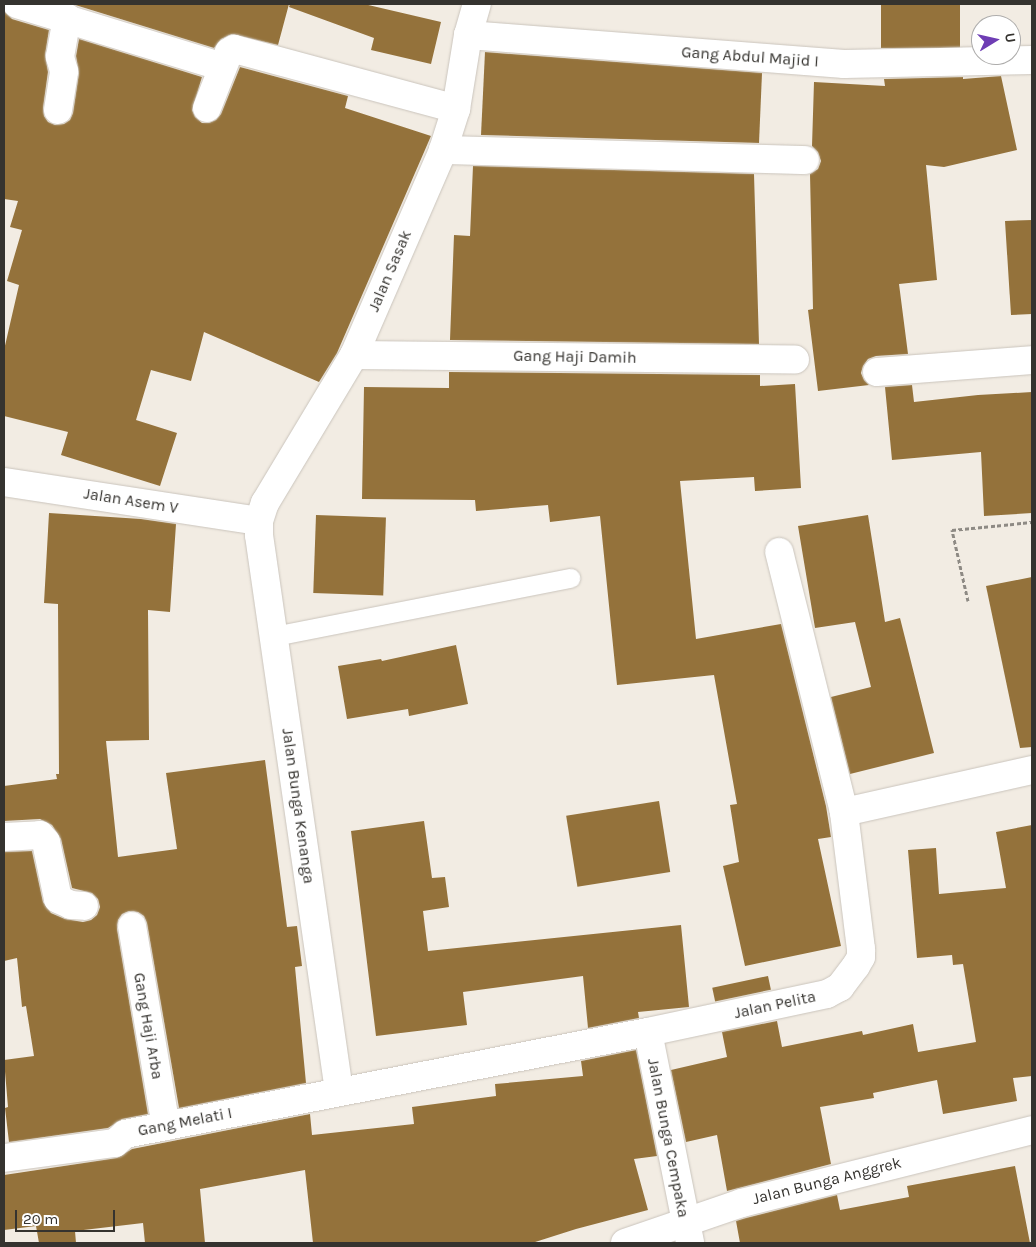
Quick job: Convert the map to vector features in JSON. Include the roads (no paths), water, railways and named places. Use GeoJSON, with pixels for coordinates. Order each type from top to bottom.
{"type":"FeatureCollection","features":[{"type":"Feature","properties":{"kind":"street"},"geometry":{"type":"LineString","coordinates":[[18,4],[223,67]]}},
{"type":"Feature","properties":{"kind":"street","name":"Jalan Sasak"},"geometry":{"type":"LineString","coordinates":[[259,521],[265,503],[354,355],[443,150],[456,109],[475,5]]}},
{"type":"Feature","properties":{"kind":"street"},"geometry":{"type":"LineString","coordinates":[[58,110],[64,71],[60,57],[67,18]]}},
{"type":"Feature","properties":{"kind":"street","name":"Gang Abdul Majid I"},"geometry":{"type":"LineString","coordinates":[[468,35],[844,64],[1032,60]]}},
{"type":"Feature","properties":{"kind":"street"},"geometry":{"type":"LineString","coordinates":[[207,108],[229,52],[240,49],[456,109]]}},
{"type":"Feature","properties":{"kind":"street"},"geometry":{"type":"LineString","coordinates":[[443,150],[805,160]]}},
{"type":"Feature","properties":{"kind":"street","name":"Gang Haji Damih"},"geometry":{"type":"LineString","coordinates":[[354,355],[795,360]]}},
{"type":"Feature","properties":{"kind":"street"},"geometry":{"type":"LineString","coordinates":[[877,372],[1032,360]]}},
{"type":"Feature","properties":{"kind":"street","name":"Jalan Asem V"},"geometry":{"type":"LineString","coordinates":[[4,482],[259,521]]}},
{"type":"Feature","properties":{"kind":"street","name":"Jalan Bunga Kenanga"},"geometry":{"type":"LineString","coordinates":[[259,521],[259,535],[339,1091]]}},
{"type":"Feature","properties":{"kind":"street","name":"Jalan Pelita"},"geometry":{"type":"LineString","coordinates":[[339,1091],[648,1032],[828,994],[840,987],[849,978],[860,957],[861,949],[844,812],[779,552]]}},
{"type":"Feature","properties":{"kind":"street"},"geometry":{"type":"LineString","coordinates":[[844,812],[1032,770]]}},
{"type":"Feature","properties":{"kind":"street"},"geometry":{"type":"LineString","coordinates":[[4,837],[40,835],[46,842],[58,900],[70,905],[84,906]]}},
{"type":"Feature","properties":{"kind":"street","name":"Gang Haji Arba"},"geometry":{"type":"LineString","coordinates":[[132,926],[166,1126]]}},
{"type":"Feature","properties":{"kind":"street","name":"Jalan Bunga Cempaka"},"geometry":{"type":"LineString","coordinates":[[648,1032],[688,1233]]}},
{"type":"Feature","properties":{"kind":"street","name":"Gang Melati I"},"geometry":{"type":"LineString","coordinates":[[4,1155],[115,1143],[125,1134],[339,1091]]}},
{"type":"Feature","properties":{"kind":"street","name":"Jalan Bunga Anggrek"},"geometry":{"type":"LineString","coordinates":[[625,1243],[688,1233],[742,1202],[1032,1130]]}},
{"type":"Feature","properties":{"kind":"lane"},"geometry":{"type":"LineString","coordinates":[[274,636],[570,578]]}}]}
